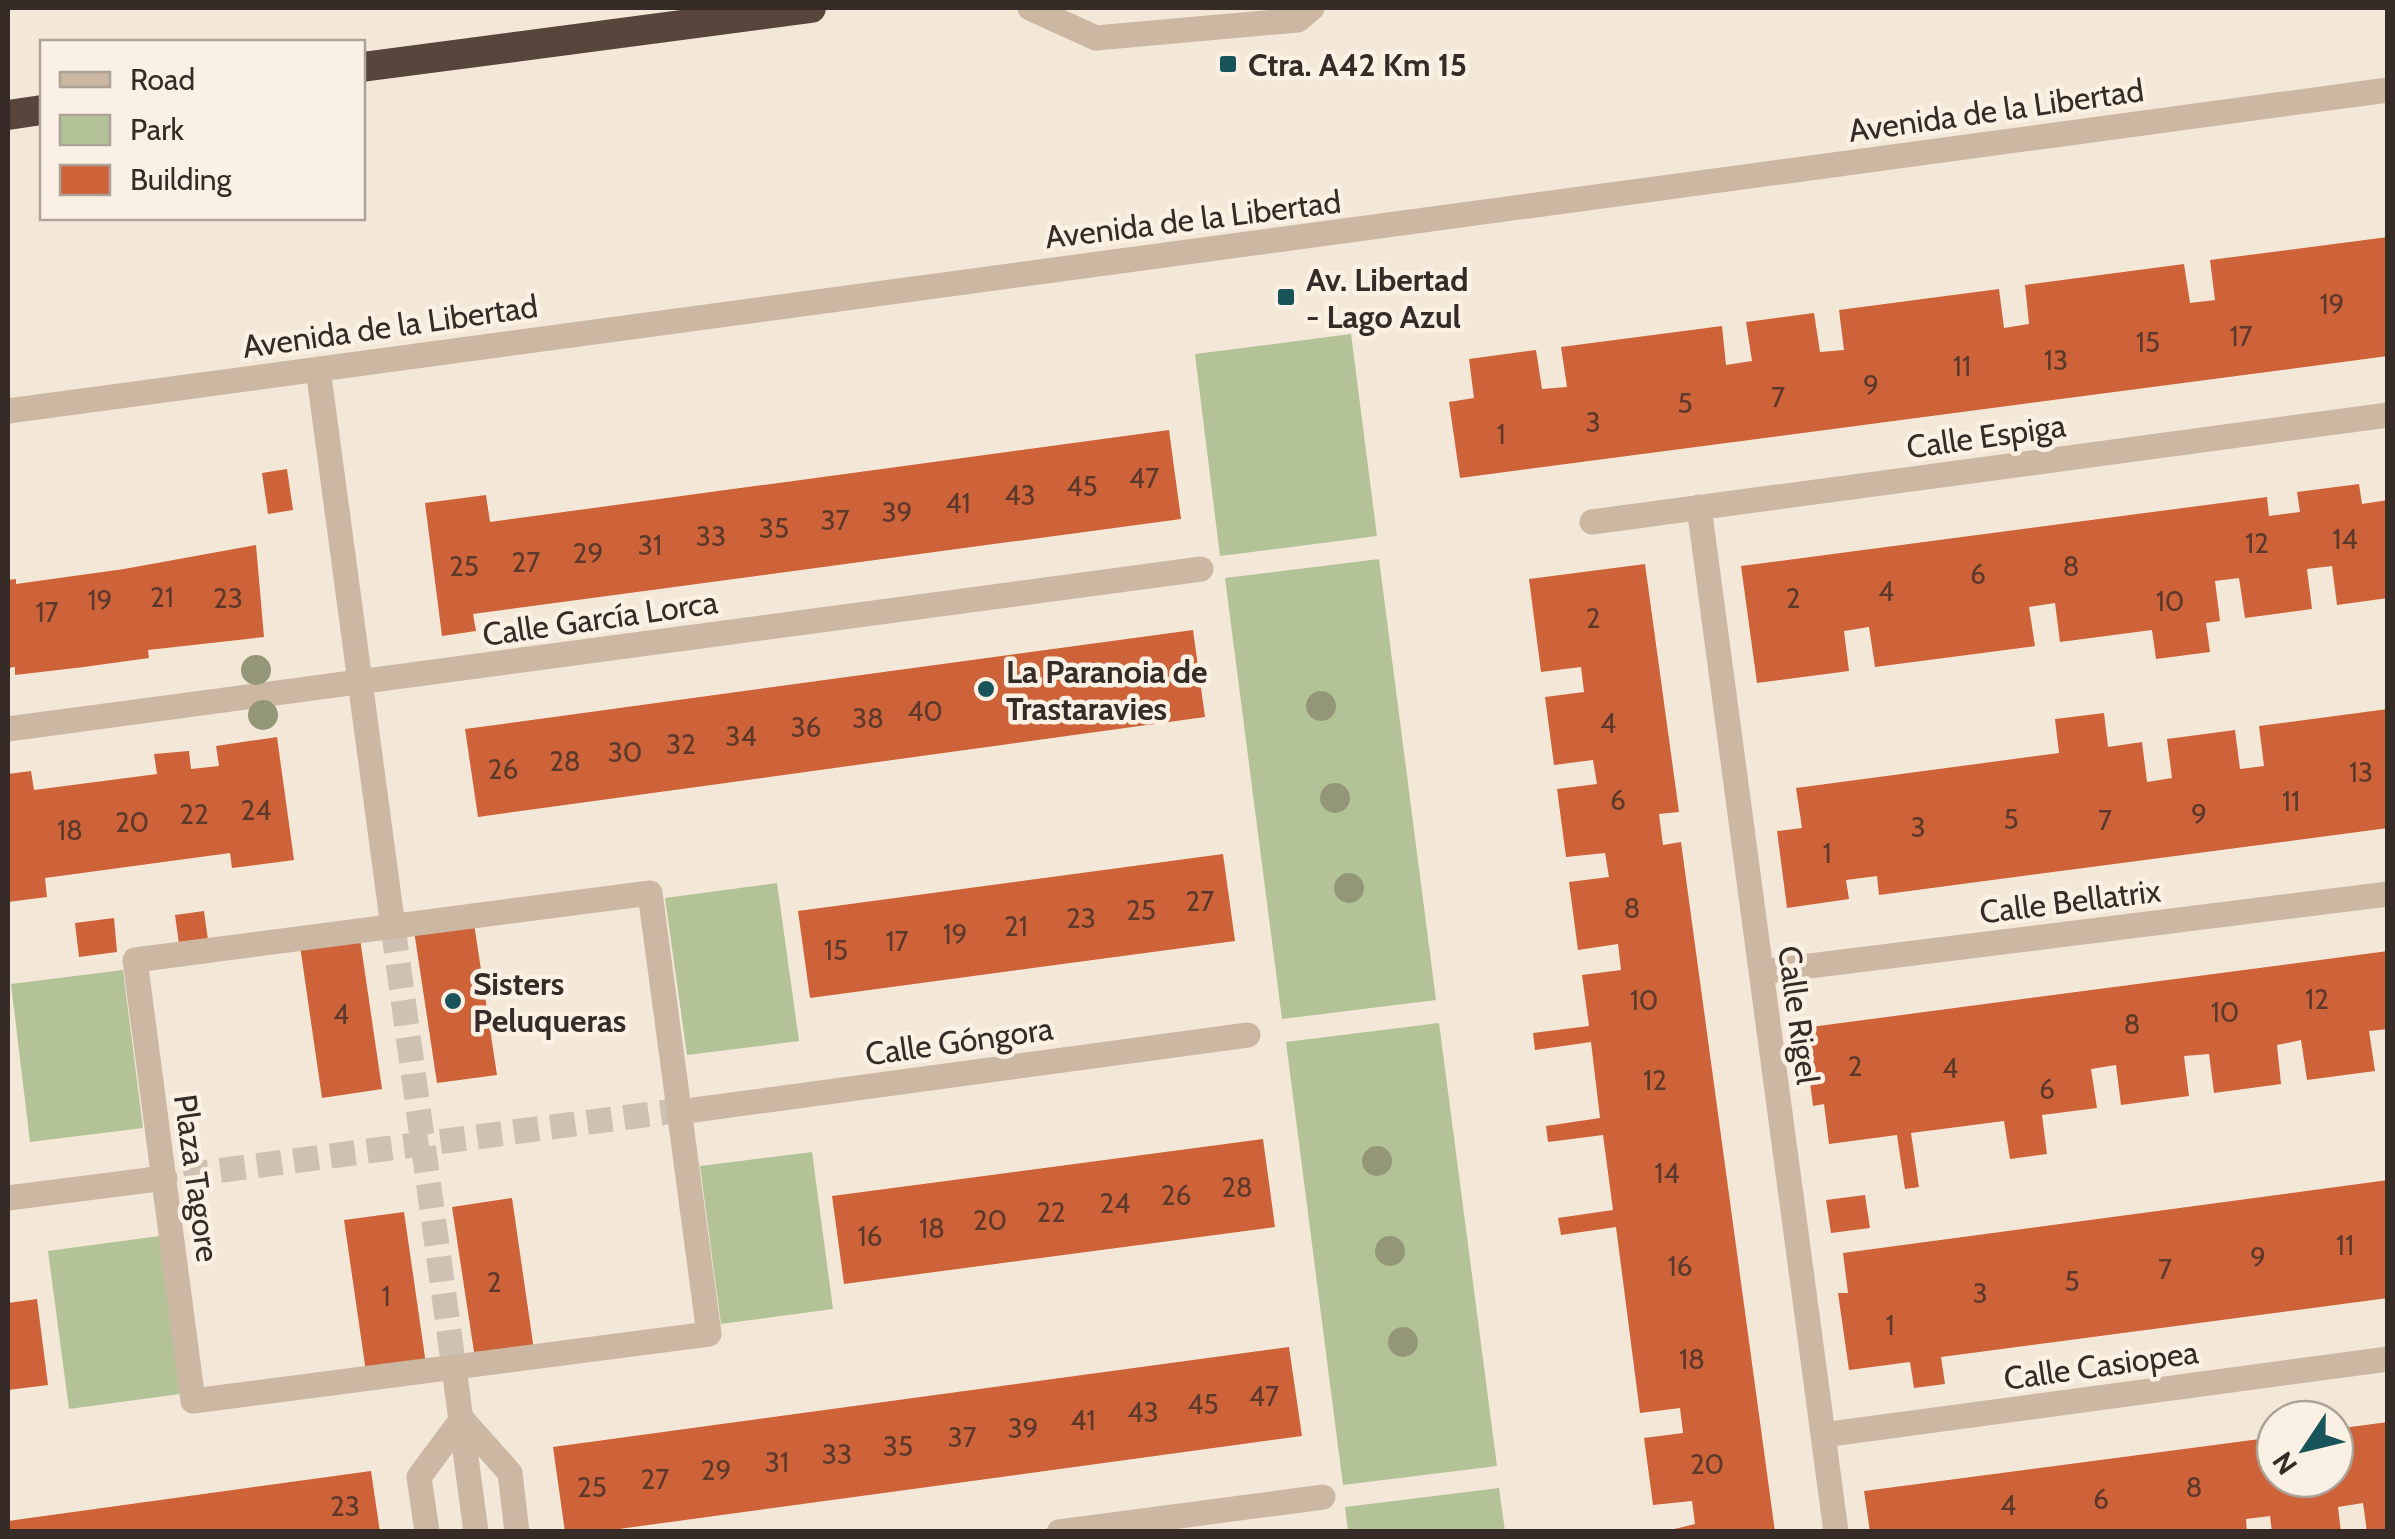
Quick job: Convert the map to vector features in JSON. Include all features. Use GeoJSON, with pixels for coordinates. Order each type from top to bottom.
{"type":"FeatureCollection","features":[{"type":"Feature","properties":{"kind":"highway"},"geometry":{"type":"LineString","coordinates":[[365,67],[812,8]]}},
{"type":"Feature","properties":{"kind":"highway"},"geometry":{"type":"LineString","coordinates":[[8,114],[40,110]]}},
{"type":"Feature","properties":{"kind":"street"},"geometry":{"type":"LineString","coordinates":[[1030,8],[1096,38],[1298,20],[1312,8]]}},
{"type":"Feature","properties":{"kind":"street","name":"Avenida de la Libertad"},"geometry":{"type":"LineString","coordinates":[[8,411],[2388,90]]}},
{"type":"Feature","properties":{"kind":"street"},"geometry":{"type":"LineString","coordinates":[[318,369],[393,927]]}},
{"type":"Feature","properties":{"kind":"street","name":"Calle Espiga"},"geometry":{"type":"LineString","coordinates":[[1592,522],[2388,415]]}},
{"type":"Feature","properties":{"kind":"street","name":"Calle Rigel"},"geometry":{"type":"LineString","coordinates":[[1699,507],[1836,1532]]}},
{"type":"Feature","properties":{"kind":"street","name":"Calle García Lorca"},"geometry":{"type":"LineString","coordinates":[[8,730],[1201,568]]}},
{"type":"Feature","properties":{"kind":"street","name":"Plaza Tagore"},"geometry":{"type":"LineString","coordinates":[[650,893],[709,1334],[194,1401],[136,960],[393,927],[650,893]]}},
{"type":"Feature","properties":{"kind":"street","name":"Calle Bellatrix"},"geometry":{"type":"LineString","coordinates":[[1761,972],[2388,894]]}},
{"type":"Feature","properties":{"kind":"street","name":"Calle Góngora"},"geometry":{"type":"LineString","coordinates":[[679,1112],[1248,1035]]}},
{"type":"Feature","properties":{"kind":"street"},"geometry":{"type":"LineString","coordinates":[[8,1198],[165,1178]]}},
{"type":"Feature","properties":{"kind":"street","name":"Calle Casiopea"},"geometry":{"type":"LineString","coordinates":[[1822,1436],[2388,1359]]}},
{"type":"Feature","properties":{"kind":"street"},"geometry":{"type":"LineString","coordinates":[[454,1368],[476,1532]]}},
{"type":"Feature","properties":{"kind":"street"},"geometry":{"type":"LineString","coordinates":[[427,1532],[419,1477],[462,1419]]}},
{"type":"Feature","properties":{"kind":"street"},"geometry":{"type":"LineString","coordinates":[[462,1419],[510,1472],[518,1532]]}},
{"type":"Feature","properties":{"kind":"street"},"geometry":{"type":"LineString","coordinates":[[1059,1532],[1324,1497]]}},
{"type":"Feature","properties":{"kind":"green space"},"geometry":{"type":"Polygon","coordinates":[[[1351,334],[1377,536],[1220,556],[1195,354],[1351,334]]]}},
{"type":"Feature","properties":{"kind":"green space"},"geometry":{"type":"Polygon","coordinates":[[[1379,559],[1436,1000],[1282,1019],[1225,578],[1379,559]]]}},
{"type":"Feature","properties":{"kind":"green space"},"geometry":{"type":"Polygon","coordinates":[[[777,883],[799,1041],[687,1055],[665,898],[777,883]]]}},
{"type":"Feature","properties":{"kind":"green space"},"geometry":{"type":"Polygon","coordinates":[[[123,970],[143,1128],[30,1142],[11,984],[123,970]]]}},
{"type":"Feature","properties":{"kind":"green space"},"geometry":{"type":"Polygon","coordinates":[[[1439,1023],[1497,1466],[1343,1485],[1286,1042],[1439,1023]]]}},
{"type":"Feature","properties":{"kind":"green space"},"geometry":{"type":"Polygon","coordinates":[[[812,1152],[833,1309],[721,1324],[700,1166],[812,1152]]]}},
{"type":"Feature","properties":{"kind":"green space"},"geometry":{"type":"Polygon","coordinates":[[[159,1236],[180,1394],[69,1409],[48,1251],[159,1236]]]}},
{"type":"Feature","properties":{"kind":"green space"},"geometry":{"type":"Polygon","coordinates":[[[1499,1488],[1505,1531],[1348,1531],[1345,1507],[1499,1488]]]}},
{"type":"Feature","properties":{"kind":"building"},"geometry":{"type":"Polygon","coordinates":[[[2388,237],[2388,356],[1460,478],[1449,402],[1474,398],[1469,359],[1536,350],[1542,389],[1567,387],[1561,347],[1722,326],[1726,365],[1752,361],[1746,322],[1814,313],[1820,352],[1844,350],[1839,310],[1999,289],[2004,328],[2029,324],[2025,285],[2184,264],[2190,303],[2215,300],[2210,260],[2388,237]]]}},
{"type":"Feature","properties":{"kind":"building"},"geometry":{"type":"Polygon","coordinates":[[[1169,430],[1181,519],[473,614],[476,631],[442,636],[425,503],[486,495],[490,522],[1169,430]]]}},
{"type":"Feature","properties":{"kind":"building"},"geometry":{"type":"Polygon","coordinates":[[[287,469],[293,510],[268,514],[262,473],[287,469]]]}},
{"type":"Feature","properties":{"kind":"building"},"geometry":{"type":"Polygon","coordinates":[[[2359,484],[2362,504],[2388,500],[2388,598],[2337,605],[2332,566],[2307,569],[2312,609],[2245,618],[2239,578],[2215,581],[2220,621],[2206,623],[2210,652],[2156,659],[2152,630],[2060,642],[2055,603],[2029,607],[2035,646],[1875,667],[1869,627],[1844,631],[1849,671],[1757,683],[1741,566],[2267,497],[2269,516],[2300,512],[2297,492],[2359,484]]]}},
{"type":"Feature","properties":{"kind":"building"},"geometry":{"type":"Polygon","coordinates":[[[256,545],[264,637],[148,650],[149,658],[84,667],[15,675],[15,667],[8,668],[8,580],[16,579],[16,584],[124,569],[256,545]]]}},
{"type":"Feature","properties":{"kind":"building"},"geometry":{"type":"Polygon","coordinates":[[[1645,564],[1679,812],[1659,814],[1663,845],[1681,842],[1775,1532],[1662,1532],[1695,1524],[1692,1501],[1653,1505],[1644,1438],[1683,1433],[1680,1408],[1640,1413],[1616,1227],[1561,1235],[1558,1218],[1613,1210],[1603,1135],[1548,1142],[1546,1126],[1600,1118],[1591,1042],[1535,1050],[1533,1033],[1589,1026],[1582,975],[1621,970],[1618,944],[1578,950],[1569,882],[1609,877],[1605,853],[1566,857],[1557,789],[1597,784],[1593,760],[1554,765],[1545,697],[1584,692],[1581,667],[1541,672],[1529,579],[1645,564]]]}},
{"type":"Feature","properties":{"kind":"building"},"geometry":{"type":"Polygon","coordinates":[[[1193,630],[1205,717],[478,817],[465,729],[1193,630]]]}},
{"type":"Feature","properties":{"kind":"building"},"geometry":{"type":"Polygon","coordinates":[[[2388,709],[2388,828],[1879,895],[1877,876],[1846,880],[1849,899],[1787,908],[1777,831],[1802,828],[1796,788],[2059,753],[2055,719],[2104,713],[2108,747],[2142,742],[2147,782],[2172,778],[2167,739],[2235,730],[2240,769],[2264,766],[2259,726],[2388,709]]]}},
{"type":"Feature","properties":{"kind":"building"},"geometry":{"type":"Polygon","coordinates":[[[277,737],[294,860],[232,868],[230,853],[45,878],[47,897],[8,902],[8,774],[31,771],[34,790],[157,774],[154,754],[189,751],[191,769],[219,766],[216,746],[277,737]]]}},
{"type":"Feature","properties":{"kind":"building"},"geometry":{"type":"Polygon","coordinates":[[[1223,854],[1235,941],[810,998],[798,911],[1223,854]]]}},
{"type":"Feature","properties":{"kind":"building"},"geometry":{"type":"Polygon","coordinates":[[[204,911],[208,940],[179,944],[175,915],[204,911]]]}},
{"type":"Feature","properties":{"kind":"building"},"geometry":{"type":"Polygon","coordinates":[[[473,917],[497,1075],[437,1083],[413,924],[473,917]]]}},
{"type":"Feature","properties":{"kind":"building"},"geometry":{"type":"Polygon","coordinates":[[[114,918],[117,952],[79,957],[75,923],[114,918]]]}},
{"type":"Feature","properties":{"kind":"building"},"geometry":{"type":"Polygon","coordinates":[[[359,932],[382,1089],[322,1098],[299,939],[359,932]]]}},
{"type":"Feature","properties":{"kind":"building"},"geometry":{"type":"Polygon","coordinates":[[[2388,951],[2388,1029],[2369,1031],[2375,1071],[2307,1080],[2301,1040],[2277,1045],[2281,1084],[2214,1093],[2209,1054],[2184,1056],[2189,1096],[2121,1105],[2116,1065],[2091,1069],[2097,1108],[2042,1115],[2047,1154],[2010,1159],[2004,1121],[1911,1133],[1919,1187],[1905,1189],[1897,1135],[1829,1144],[1824,1104],[1813,1106],[1803,1028],[2388,951]]]}},
{"type":"Feature","properties":{"kind":"building"},"geometry":{"type":"Polygon","coordinates":[[[1263,1139],[1275,1227],[844,1284],[832,1196],[1263,1139]]]}},
{"type":"Feature","properties":{"kind":"building"},"geometry":{"type":"Polygon","coordinates":[[[2388,1180],[2388,1298],[1941,1357],[1945,1384],[1914,1388],[1910,1362],[1849,1370],[1838,1293],[1848,1293],[1843,1253],[2388,1180]]]}},
{"type":"Feature","properties":{"kind":"building"},"geometry":{"type":"Polygon","coordinates":[[[1865,1195],[1870,1228],[1831,1233],[1826,1200],[1865,1195]]]}},
{"type":"Feature","properties":{"kind":"building"},"geometry":{"type":"Polygon","coordinates":[[[512,1198],[535,1357],[476,1365],[452,1207],[512,1198]]]}},
{"type":"Feature","properties":{"kind":"building"},"geometry":{"type":"Polygon","coordinates":[[[404,1212],[427,1371],[367,1379],[344,1220],[404,1212]]]}},
{"type":"Feature","properties":{"kind":"building"},"geometry":{"type":"Polygon","coordinates":[[[37,1299],[48,1385],[8,1390],[8,1303],[37,1299]]]}},
{"type":"Feature","properties":{"kind":"building"},"geometry":{"type":"Polygon","coordinates":[[[1289,1347],[1302,1436],[597,1532],[565,1532],[553,1447],[1289,1347]]]}},
{"type":"Feature","properties":{"kind":"building"},"geometry":{"type":"Polygon","coordinates":[[[2388,1422],[2388,1532],[2367,1532],[2363,1503],[2338,1507],[2341,1532],[2272,1532],[2270,1516],[2246,1519],[2247,1532],[1870,1532],[1864,1491],[2255,1440],[2255,1499],[2355,1499],[2355,1426],[2388,1422]]]}},
{"type":"Feature","properties":{"kind":"building"},"geometry":{"type":"Polygon","coordinates":[[[371,1471],[380,1532],[8,1532],[8,1521],[371,1471]]]}},
{"type":"Feature","properties":{"kind":"tunnel"},"geometry":{"type":"LineString","coordinates":[[393,927],[454,1368]]}},
{"type":"Feature","properties":{"kind":"tunnel"},"geometry":{"type":"LineString","coordinates":[[147,1180],[697,1108]]}},
{"type":"Feature","properties":{"kind":"place","name":"Ctra. A42 Km 15"},"geometry":{"type":"Point","coordinates":[1228,64]}},
{"type":"Feature","properties":{"kind":"place","name":"Av. Libertad - Lago Azul"},"geometry":{"type":"Point","coordinates":[1286,297]}},
{"type":"Feature","properties":{"kind":"place","name":"La Paranoia de Trastaravies"},"geometry":{"type":"Point","coordinates":[986,689]}},
{"type":"Feature","properties":{"kind":"place","name":"Sisters Peluqueras"},"geometry":{"type":"Point","coordinates":[453,1001]}}]}
